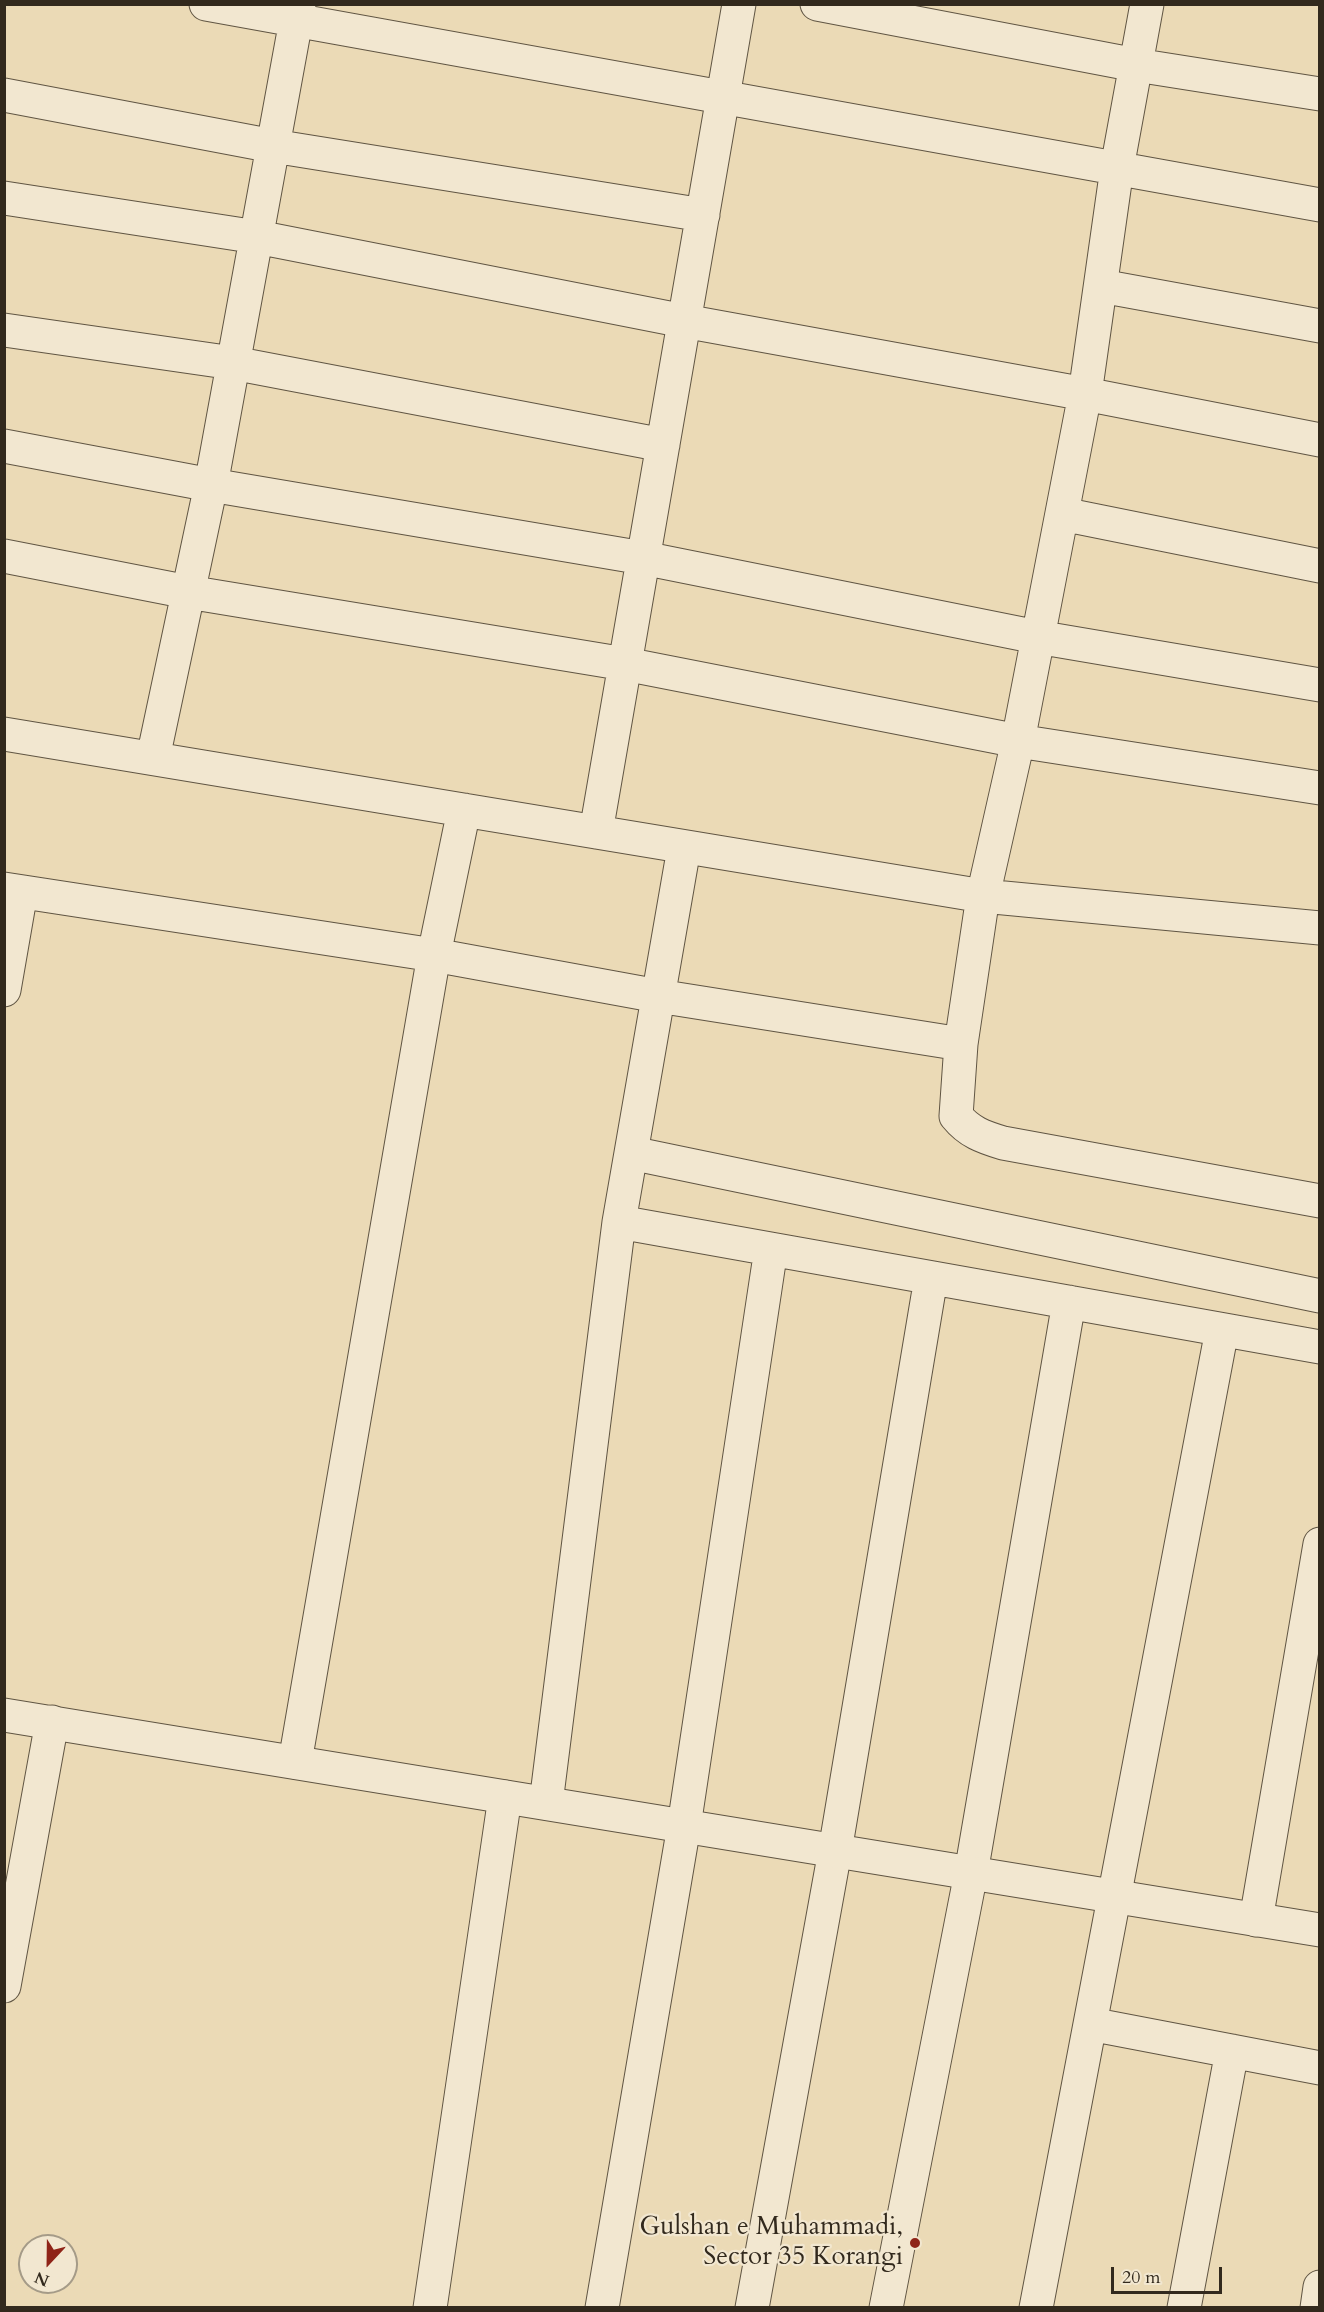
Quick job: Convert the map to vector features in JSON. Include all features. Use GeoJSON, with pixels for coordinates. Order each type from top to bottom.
{"type":"FeatureCollection","features":[{"type":"Feature","properties":{"kind":"street"},"geometry":{"type":"LineString","coordinates":[[206,4],[297,12],[723,96],[1320,205]]}},
{"type":"Feature","properties":{"kind":"street"},"geometry":{"type":"LineString","coordinates":[[596,832],[739,4]]}},
{"type":"Feature","properties":{"kind":"street"},"geometry":{"type":"LineString","coordinates":[[817,4],[1136,65],[1320,94]]}},
{"type":"Feature","properties":{"kind":"street"},"geometry":{"type":"LineString","coordinates":[[1147,4],[1117,168],[1086,394],[1018,741],[983,896],[961,1044],[956,1116],[966,1128],[984,1138],[1320,1201]]}},
{"type":"Feature","properties":{"kind":"street"},"geometry":{"type":"LineString","coordinates":[[153,758],[211,485],[297,12]]}},
{"type":"Feature","properties":{"kind":"street"},"geometry":{"type":"LineString","coordinates":[[4,95],[273,146],[703,215]]}},
{"type":"Feature","properties":{"kind":"street"},"geometry":{"type":"LineString","coordinates":[[4,198],[257,237],[684,321],[1086,394],[1320,440]]}},
{"type":"Feature","properties":{"kind":"street"},"geometry":{"type":"LineString","coordinates":[[1101,286],[1320,326]]}},
{"type":"Feature","properties":{"kind":"street"},"geometry":{"type":"LineString","coordinates":[[4,330],[233,363],[663,444]]}},
{"type":"Feature","properties":{"kind":"street"},"geometry":{"type":"LineString","coordinates":[[4,446],[211,485],[643,558],[1037,637],[1320,685]]}},
{"type":"Feature","properties":{"kind":"street"},"geometry":{"type":"LineString","coordinates":[[1062,514],[1320,566]]}},
{"type":"Feature","properties":{"kind":"street"},"geometry":{"type":"LineString","coordinates":[[4,555],[188,592],[626,664],[1018,741],[1320,788]]}},
{"type":"Feature","properties":{"kind":"street"},"geometry":{"type":"LineString","coordinates":[[4,734],[983,896],[1320,928]]}},
{"type":"Feature","properties":{"kind":"street"},"geometry":{"type":"LineString","coordinates":[[295,1762],[434,955],[464,810]]}},
{"type":"Feature","properties":{"kind":"street"},"geometry":{"type":"LineString","coordinates":[[546,1803],[619,1222],[684,848]]}},
{"type":"Feature","properties":{"kind":"street"},"geometry":{"type":"LineString","coordinates":[[4,990],[13,890],[434,955],[658,996],[961,1044]]}},
{"type":"Feature","properties":{"kind":"street"},"geometry":{"type":"LineString","coordinates":[[631,1153],[1320,1296]]}},
{"type":"Feature","properties":{"kind":"street"},"geometry":{"type":"LineString","coordinates":[[619,1222],[1320,1347]]}},
{"type":"Feature","properties":{"kind":"street"},"geometry":{"type":"LineString","coordinates":[[602,2307],[684,1826],[771,1249]]}},
{"type":"Feature","properties":{"kind":"street"},"geometry":{"type":"LineString","coordinates":[[752,2307],[835,1851],[931,1278]]}},
{"type":"Feature","properties":{"kind":"street"},"geometry":{"type":"LineString","coordinates":[[886,2307],[971,1873],[1069,1302]]}},
{"type":"Feature","properties":{"kind":"street"},"geometry":{"type":"LineString","coordinates":[[1036,2307],[1222,1330]]}},
{"type":"Feature","properties":{"kind":"street"},"geometry":{"type":"LineString","coordinates":[[1256,1920],[1320,1544]]}},
{"type":"Feature","properties":{"kind":"street"},"geometry":{"type":"LineString","coordinates":[[4,1715],[1320,1930]]}},
{"type":"Feature","properties":{"kind":"street"},"geometry":{"type":"LineString","coordinates":[[4,1986],[52,1722]]}},
{"type":"Feature","properties":{"kind":"street"},"geometry":{"type":"LineString","coordinates":[[437,2306],[505,1797]]}},
{"type":"Feature","properties":{"kind":"street"},"geometry":{"type":"LineString","coordinates":[[1090,2024],[1320,2068]]}},
{"type":"Feature","properties":{"kind":"street"},"geometry":{"type":"LineString","coordinates":[[1184,2307],[1232,2051]]}},
{"type":"Feature","properties":{"kind":"street"},"geometry":{"type":"LineString","coordinates":[[1317,2307],[1320,2288]]}},
{"type":"Feature","properties":{"kind":"place","name":"Gulshan e Muhammadi, Sector 35 Korangi"},"geometry":{"type":"Point","coordinates":[915,2243]}}]}
